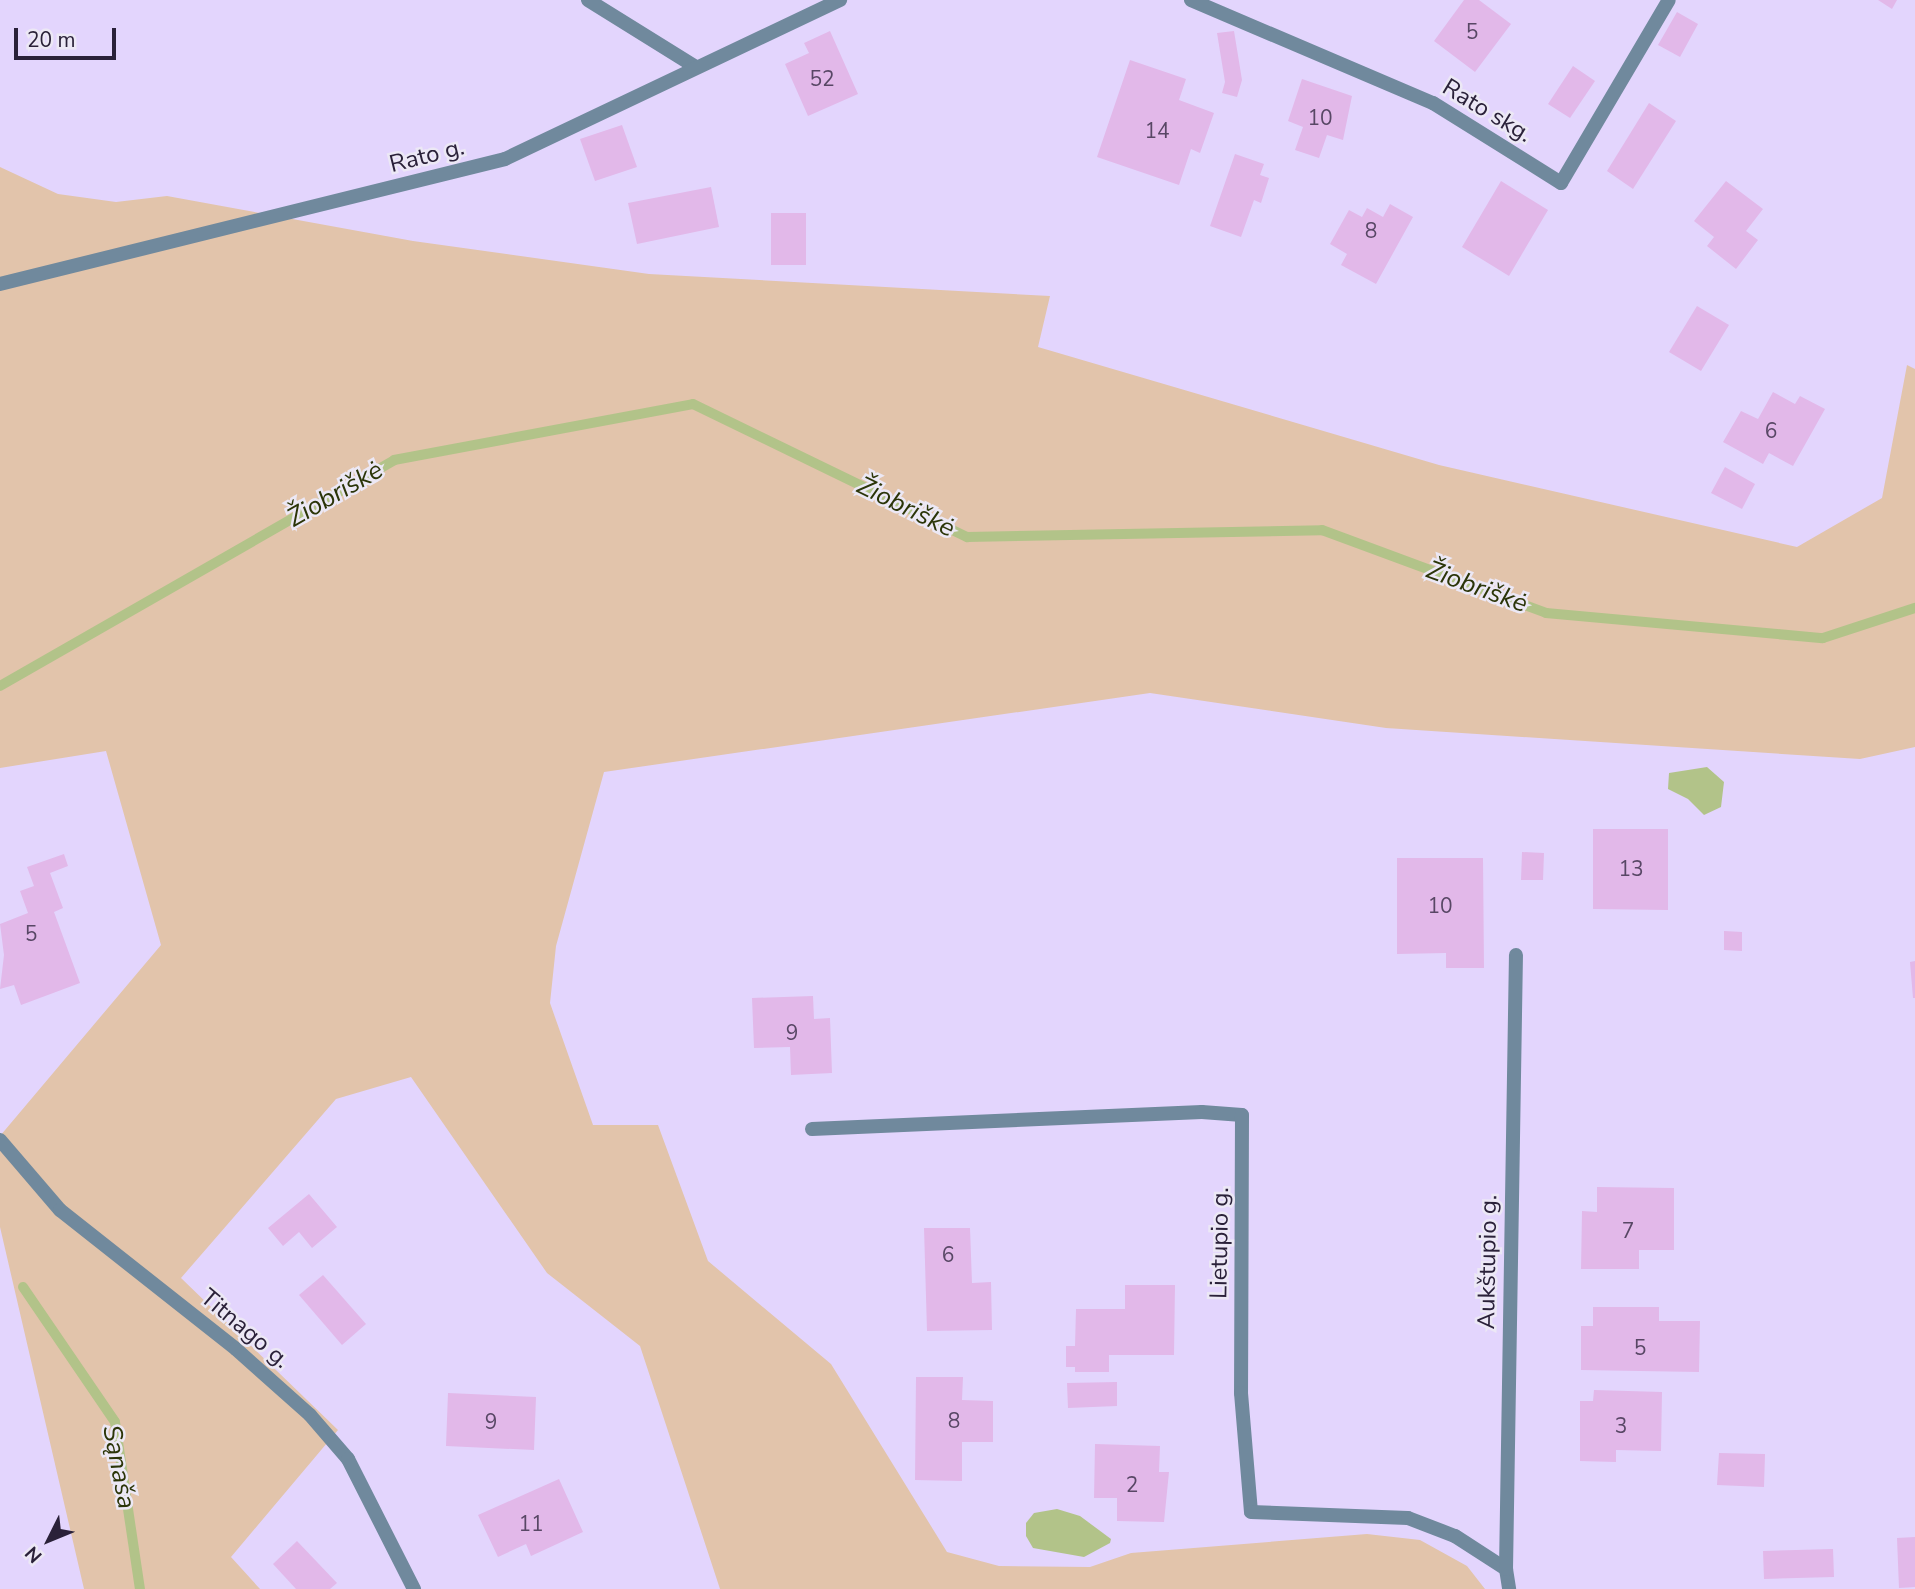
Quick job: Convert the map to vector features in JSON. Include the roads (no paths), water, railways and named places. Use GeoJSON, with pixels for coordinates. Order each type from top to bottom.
{"type":"FeatureCollection","features":[{"type":"Feature","properties":{"kind":"street"},"geometry":{"type":"LineString","coordinates":[[588,0],[694,66]]}},
{"type":"Feature","properties":{"kind":"street","name":"Rato g."},"geometry":{"type":"LineString","coordinates":[[0,284],[505,159],[694,66],[840,0]]}},
{"type":"Feature","properties":{"kind":"street","name":"Rato skg."},"geometry":{"type":"LineString","coordinates":[[1191,0],[1433,103],[1561,183],[1669,0]]}},
{"type":"Feature","properties":{"kind":"street","name":"Aukštupio g."},"geometry":{"type":"LineString","coordinates":[[1506,1569],[1516,955]]}},
{"type":"Feature","properties":{"kind":"street","name":"Lietupio g."},"geometry":{"type":"LineString","coordinates":[[812,1129],[1202,1112],[1242,1115],[1241,1394],[1251,1512],[1408,1518],[1455,1536],[1506,1569]]}},
{"type":"Feature","properties":{"kind":"street","name":"Titnago g."},"geometry":{"type":"LineString","coordinates":[[0,1140],[61,1210],[226,1340],[310,1415],[348,1459],[414,1589]]}},
{"type":"Feature","properties":{"kind":"street"},"geometry":{"type":"LineString","coordinates":[[1506,1569],[1509,1589]]}},
{"type":"Feature","properties":{"kind":"waterway","name":"Žiobriškė"},"geometry":{"type":"LineString","coordinates":[[0,686],[394,460],[693,404],[967,537],[1322,530],[1546,613],[1823,638],[1915,608]]}},
{"type":"Feature","properties":{"kind":"waterway","name":"Sąnaša"},"geometry":{"type":"LineString","coordinates":[[23,1287],[115,1422],[140,1589]]}}]}
